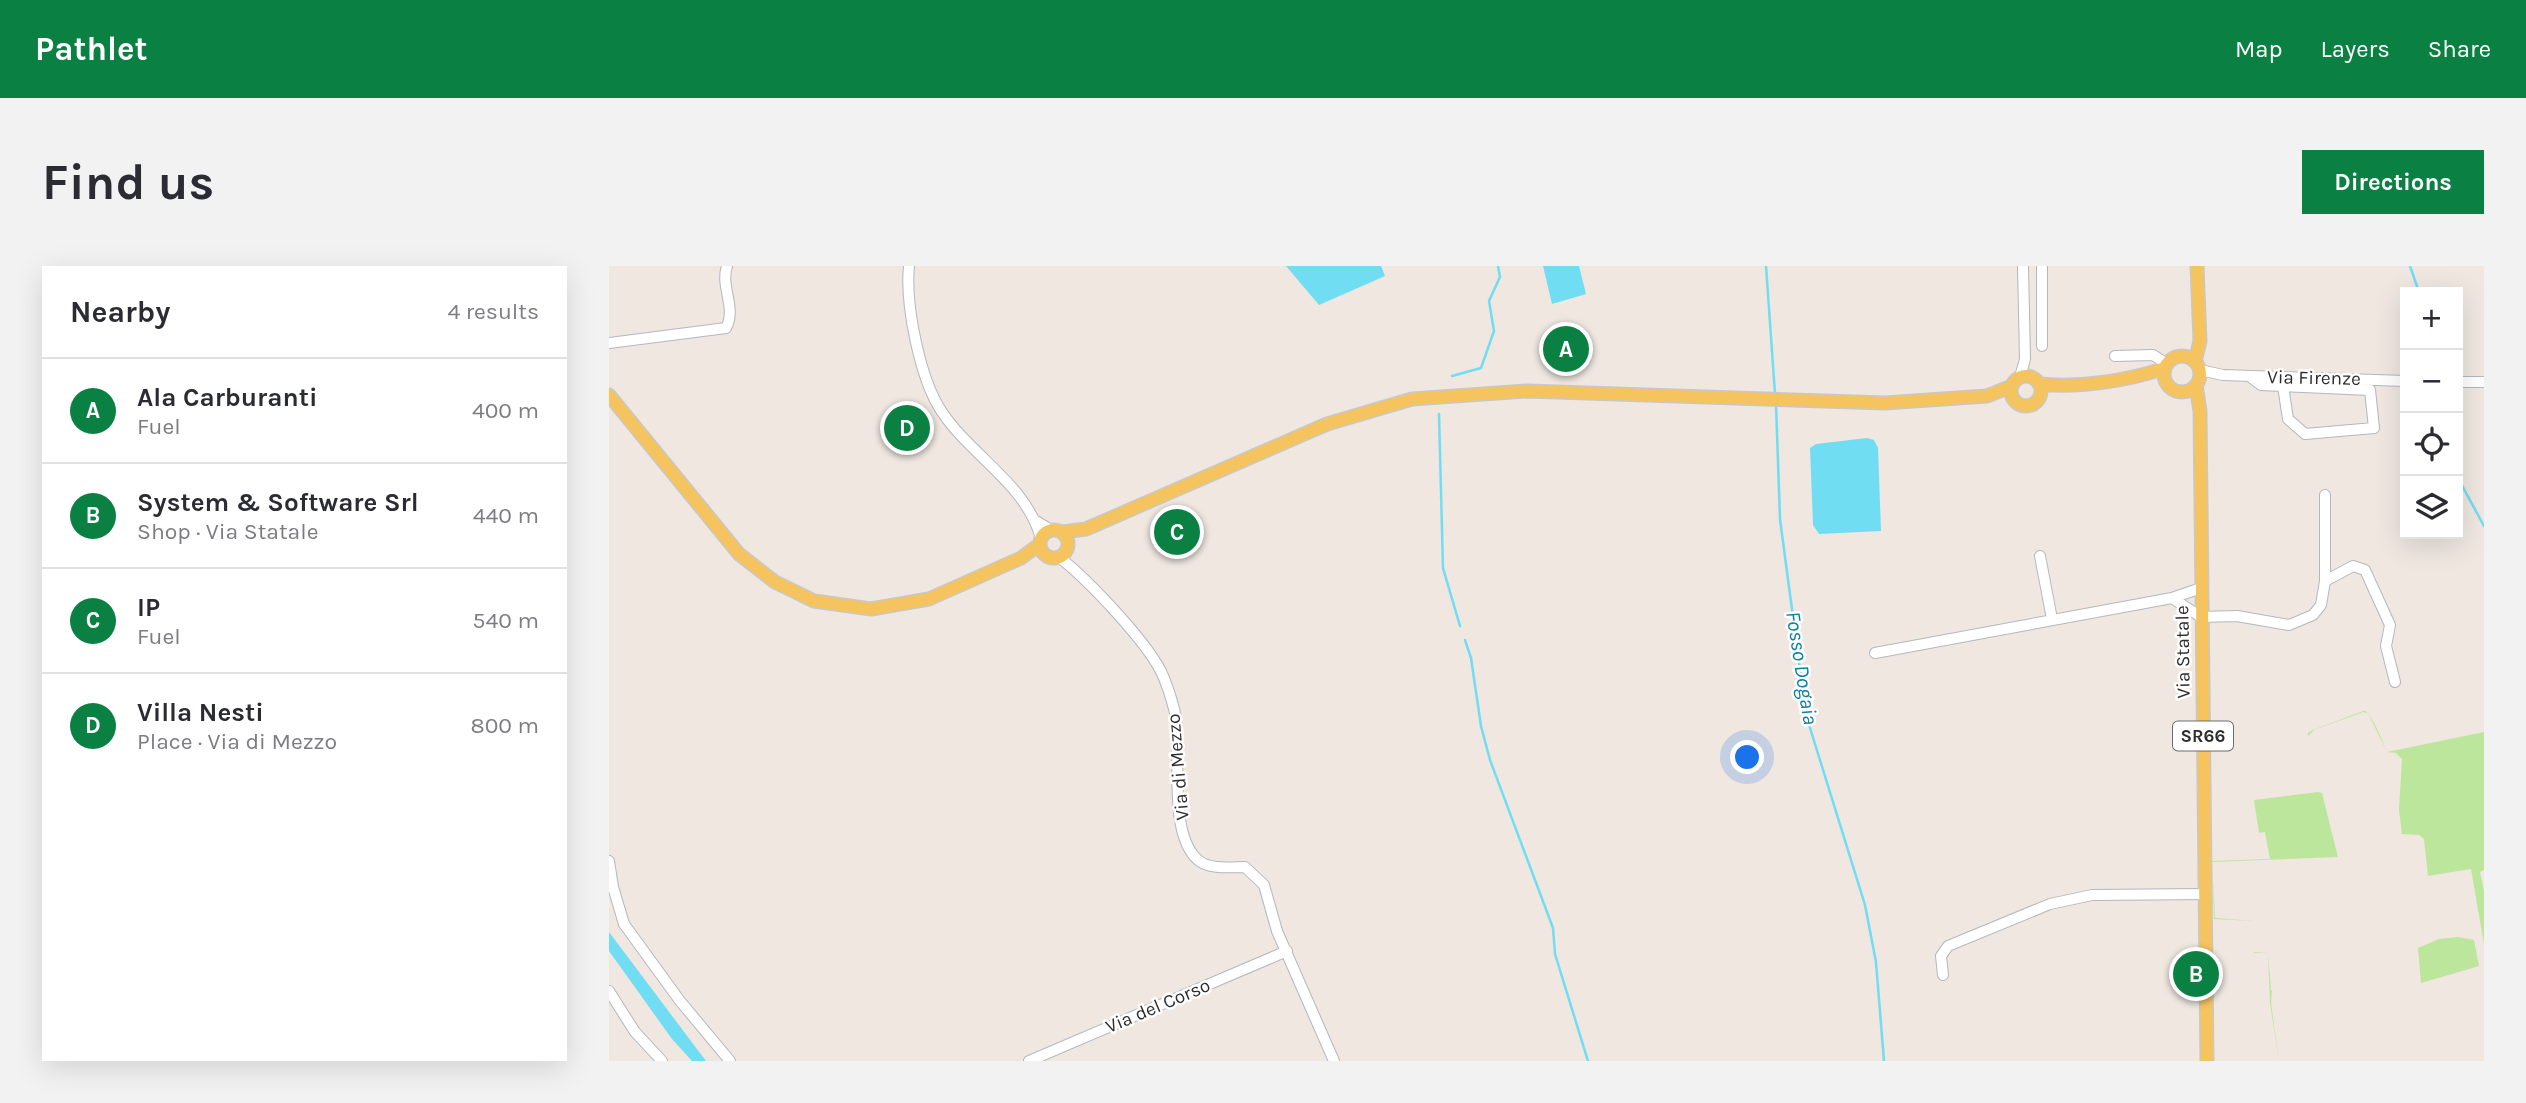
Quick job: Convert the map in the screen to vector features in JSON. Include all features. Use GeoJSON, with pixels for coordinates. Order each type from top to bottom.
{"type":"FeatureCollection","features":[{"type":"Feature","properties":{"kind":"main road","name":"Via Statale"},"geometry":{"type":"LineString","coordinates":[[2197,266],[2200,341],[2195,371],[2200,411],[2207,1061]]}},
{"type":"Feature","properties":{"kind":"main road"},"geometry":{"type":"LineString","coordinates":[[1987,396],[2028,384],[2063,386],[2143,376],[2166,371],[2174,358],[2195,371],[2182,392]]}},
{"type":"Feature","properties":{"kind":"main road"},"geometry":{"type":"LineString","coordinates":[[2166,371],[2172,389],[2182,392],[2200,411]]}},
{"type":"Feature","properties":{"kind":"main road"},"geometry":{"type":"LineString","coordinates":[[2014,400],[2028,384]]}},
{"type":"Feature","properties":{"kind":"main road"},"geometry":{"type":"LineString","coordinates":[[609,395],[739,554],[775,582],[814,601],[853,608],[906,605],[929,599],[1327,424],[1412,399],[1527,391],[1885,403],[1987,396],[2014,400],[2027,406],[2028,384]]}},
{"type":"Feature","properties":{"kind":"street"},"geometry":{"type":"LineString","coordinates":[[609,343],[726,328],[731,312],[724,278],[727,266]]}},
{"type":"Feature","properties":{"kind":"street"},"geometry":{"type":"LineString","coordinates":[[909,266],[912,310],[930,390],[942,412],[1004,478],[1054,544]]}},
{"type":"Feature","properties":{"kind":"street"},"geometry":{"type":"LineString","coordinates":[[2023,266],[2028,384]]}},
{"type":"Feature","properties":{"kind":"street"},"geometry":{"type":"LineString","coordinates":[[2042,266],[2042,346]]}},
{"type":"Feature","properties":{"kind":"street"},"geometry":{"type":"LineString","coordinates":[[2024,287],[2043,286]]}},
{"type":"Feature","properties":{"kind":"street"},"geometry":{"type":"LineString","coordinates":[[2115,356],[2154,355],[2166,371]]}},
{"type":"Feature","properties":{"kind":"street","name":"Via Firenze"},"geometry":{"type":"LineString","coordinates":[[2195,371],[2223,375],[2400,381]]}},
{"type":"Feature","properties":{"kind":"street"},"geometry":{"type":"LineString","coordinates":[[2249,376],[2261,385],[2283,386],[2370,390],[2374,428],[2305,434],[2288,419],[2283,386]]}},
{"type":"Feature","properties":{"kind":"street"},"geometry":{"type":"LineString","coordinates":[[2463,382],[2484,382]]}},
{"type":"Feature","properties":{"kind":"street"},"geometry":{"type":"LineString","coordinates":[[2176,601],[2201,617],[2237,615],[2279,624],[2299,622],[2318,611],[2325,581],[2325,495]]}},
{"type":"Feature","properties":{"kind":"street","name":"Via di Mezzo"},"geometry":{"type":"LineString","coordinates":[[1054,544],[1070,566],[1146,649],[1163,675],[1176,718],[1179,806],[1186,842],[1199,860],[1207,865],[1245,867],[1264,885],[1277,931],[1334,1061]]}},
{"type":"Feature","properties":{"kind":"street"},"geometry":{"type":"LineString","coordinates":[[2040,556],[2052,619]]}},
{"type":"Feature","properties":{"kind":"street"},"geometry":{"type":"LineString","coordinates":[[2325,581],[2353,566],[2365,570],[2390,625],[2386,646],[2395,682]]}},
{"type":"Feature","properties":{"kind":"street"},"geometry":{"type":"LineString","coordinates":[[1875,653],[2052,619],[2176,601],[2201,593]]}},
{"type":"Feature","properties":{"kind":"street"},"geometry":{"type":"LineString","coordinates":[[609,861],[613,887],[625,924],[680,1001],[730,1061]]}},
{"type":"Feature","properties":{"kind":"street"},"geometry":{"type":"LineString","coordinates":[[1943,975],[1941,956],[1948,946],[2050,904],[2092,895],[2205,894]]}},
{"type":"Feature","properties":{"kind":"street","name":"Via del Corso"},"geometry":{"type":"LineString","coordinates":[[1029,1061],[1287,951]]}},
{"type":"Feature","properties":{"kind":"street"},"geometry":{"type":"LineString","coordinates":[[609,991],[635,1032],[662,1061]]}},
{"type":"Feature","properties":{"kind":"green space"},"geometry":{"type":"Polygon","coordinates":[[[2363,711],[2367,713],[2363,712],[2314,730],[2308,736],[2313,730],[2363,711]]]}},
{"type":"Feature","properties":{"kind":"green space"},"geometry":{"type":"Polygon","coordinates":[[[2484,732],[2484,870],[2480,872],[2484,891],[2484,944],[2471,869],[2428,876],[2424,839],[2419,835],[2402,834],[2399,810],[2402,759],[2396,753],[2387,752],[2484,732]]]}},
{"type":"Feature","properties":{"kind":"green space"},"geometry":{"type":"Polygon","coordinates":[[[2322,793],[2338,857],[2212,862],[2270,859],[2265,832],[2259,833],[2254,800],[2322,793]]]}},
{"type":"Feature","properties":{"kind":"green space"},"geometry":{"type":"Polygon","coordinates":[[[2212,864],[2215,918],[2254,921],[2214,919],[2212,864]]]}},
{"type":"Feature","properties":{"kind":"green space"},"geometry":{"type":"Polygon","coordinates":[[[2458,937],[2474,940],[2479,966],[2421,983],[2418,948],[2439,939],[2458,937]]]}},
{"type":"Feature","properties":{"kind":"green space"},"geometry":{"type":"Polygon","coordinates":[[[2268,953],[2271,1003],[2279,1061],[2270,1003],[2268,953]]]}},
{"type":"Feature","properties":{"kind":"water"},"geometry":{"type":"Polygon","coordinates":[[[1286,266],[1381,266],[1385,276],[1319,305],[1286,266]]]}},
{"type":"Feature","properties":{"kind":"water"},"geometry":{"type":"Polygon","coordinates":[[[1543,266],[1579,266],[1586,294],[1552,304],[1543,266]]]}},
{"type":"Feature","properties":{"kind":"water"},"geometry":{"type":"Polygon","coordinates":[[[1867,438],[1874,440],[1878,448],[1881,531],[1819,534],[1813,525],[1810,448],[1816,444],[1867,438]]]}},
{"type":"Feature","properties":{"kind":"water"},"geometry":{"type":"Polygon","coordinates":[[[609,932],[706,1061],[692,1061],[672,1039],[609,951],[609,932]]]}},
{"type":"Feature","properties":{"kind":"waterway"},"geometry":{"type":"LineString","coordinates":[[1452,376],[1481,368],[1494,331],[1489,301],[1500,277],[1498,266]]}},
{"type":"Feature","properties":{"kind":"waterway","name":"Fosso Dogaia"},"geometry":{"type":"LineString","coordinates":[[1766,266],[1775,394]]}},
{"type":"Feature","properties":{"kind":"waterway"},"geometry":{"type":"LineString","coordinates":[[2410,266],[2417,287]]}},
{"type":"Feature","properties":{"kind":"waterway","name":"Fosso Dogaia"},"geometry":{"type":"LineString","coordinates":[[1776,404],[1780,519],[1806,715],[1865,905],[1876,962],[1884,1061]]}},
{"type":"Feature","properties":{"kind":"waterway"},"geometry":{"type":"LineString","coordinates":[[1439,414],[1443,568],[1460,626]]}},
{"type":"Feature","properties":{"kind":"waterway"},"geometry":{"type":"LineString","coordinates":[[2463,487],[2484,526]]}},
{"type":"Feature","properties":{"kind":"waterway"},"geometry":{"type":"LineString","coordinates":[[1465,640],[1471,658],[1481,726],[1490,760],[1553,928],[1555,954],[1588,1061]]}},
{"type":"Feature","properties":{"kind":"place","name":"Ala Carburanti"},"geometry":{"type":"Point","coordinates":[1566,349]}},
{"type":"Feature","properties":{"kind":"place","name":"Villa Nesti"},"geometry":{"type":"Point","coordinates":[907,428]}},
{"type":"Feature","properties":{"kind":"place","name":"IP"},"geometry":{"type":"Point","coordinates":[1177,532]}},
{"type":"Feature","properties":{"kind":"place","name":"System & Software Srl"},"geometry":{"type":"Point","coordinates":[2196,974]}}]}
